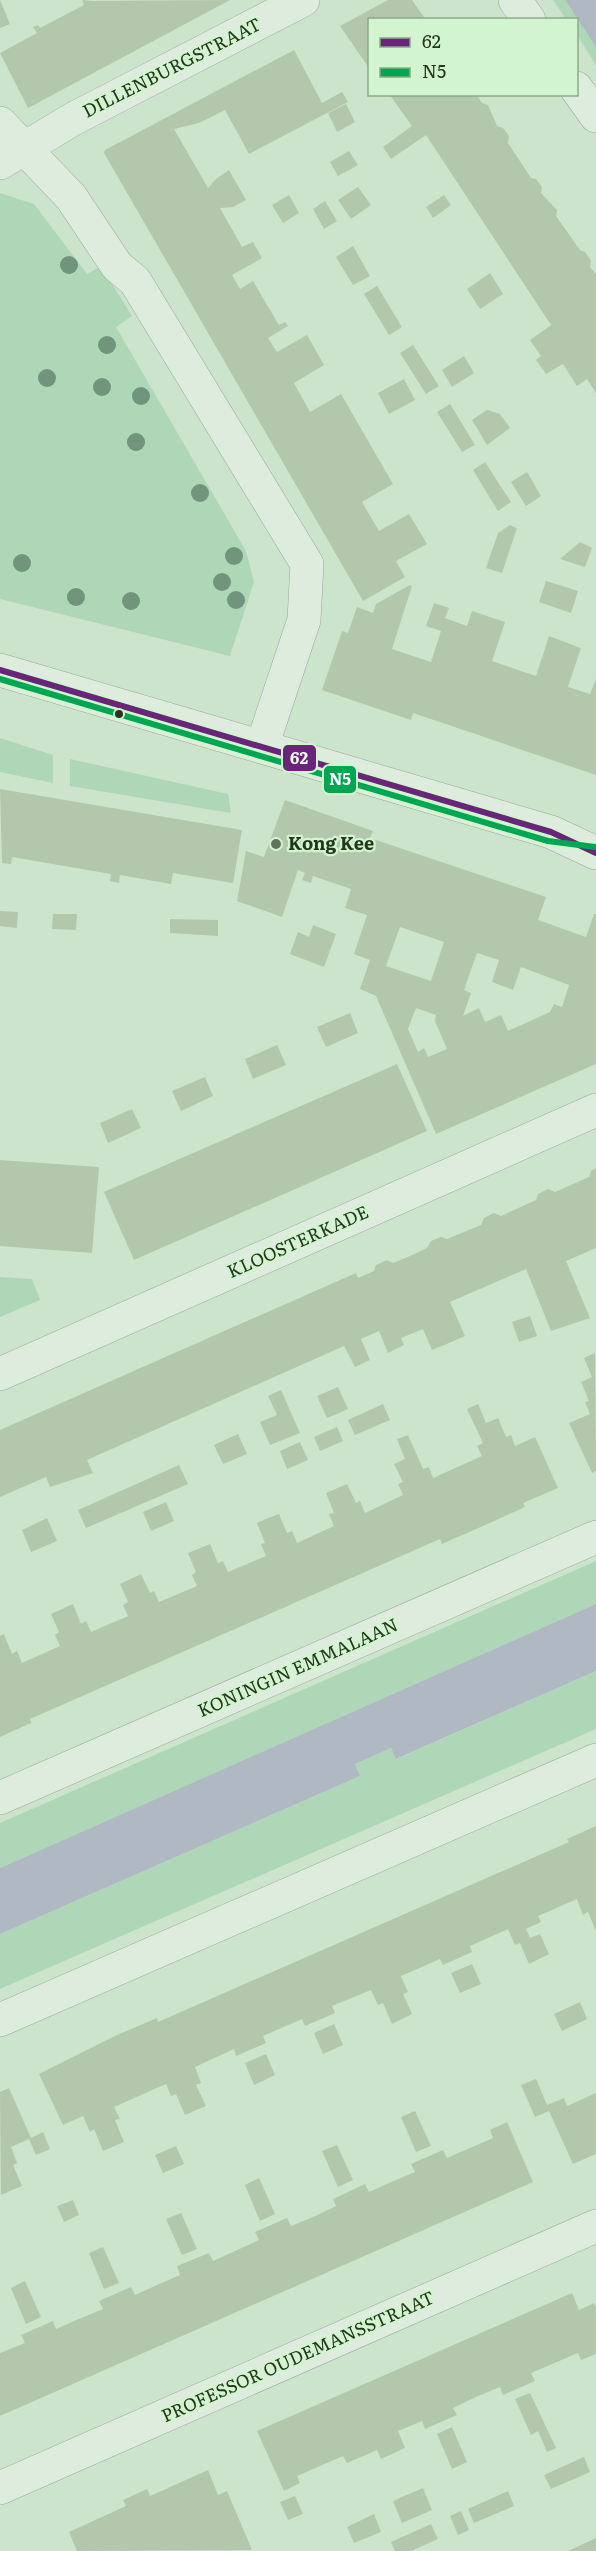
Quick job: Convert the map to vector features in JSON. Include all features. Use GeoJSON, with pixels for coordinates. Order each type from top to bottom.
{"type":"FeatureCollection","features":[{"type":"Feature","properties":{"kind":"street","name":"DILLENBURGSTRAAT"},"geometry":{"type":"LineString","coordinates":[[11,156],[73,119],[303,0]]}},
{"type":"Feature","properties":{"kind":"street"},"geometry":{"type":"LineString","coordinates":[[515,0],[528,18]]}},
{"type":"Feature","properties":{"kind":"street"},"geometry":{"type":"LineString","coordinates":[[578,91],[596,116]]}},
{"type":"Feature","properties":{"kind":"street"},"geometry":{"type":"LineString","coordinates":[[0,123],[11,156],[71,197],[117,266],[135,281],[307,564],[304,620],[262,746]]}},
{"type":"Feature","properties":{"kind":"street"},"geometry":{"type":"LineString","coordinates":[[0,670],[551,832],[596,853]]}},
{"type":"Feature","properties":{"kind":"street"},"geometry":{"type":"LineString","coordinates":[[551,832],[596,838]]}},
{"type":"Feature","properties":{"kind":"street","name":"KLOOSTERKADE"},"geometry":{"type":"LineString","coordinates":[[0,1374],[596,1110]]}},
{"type":"Feature","properties":{"kind":"street","name":"KONINGIN EMMALAAN"},"geometry":{"type":"LineString","coordinates":[[0,1798],[596,1537]]}},
{"type":"Feature","properties":{"kind":"street"},"geometry":{"type":"LineString","coordinates":[[0,2020],[596,1760]]}},
{"type":"Feature","properties":{"kind":"street","name":"PROFESSOR OUDEMANSSTRAAT"},"geometry":{"type":"LineString","coordinates":[[0,2488],[596,2226]]}},
{"type":"Feature","properties":{"kind":"green space"},"geometry":{"type":"Polygon","coordinates":[[[553,0],[565,0],[577,18],[565,18],[553,0]]]}},
{"type":"Feature","properties":{"kind":"green space"},"geometry":{"type":"Polygon","coordinates":[[[578,20],[596,47],[596,65],[578,37],[578,20]]]}},
{"type":"Feature","properties":{"kind":"green space"},"geometry":{"type":"Polygon","coordinates":[[[0,193],[34,204],[87,274],[101,266],[132,316],[116,327],[246,551],[254,582],[230,656],[0,599],[0,193]]]}},
{"type":"Feature","properties":{"kind":"green space"},"geometry":{"type":"Polygon","coordinates":[[[0,738],[53,755],[53,783],[0,772],[0,738]]]}},
{"type":"Feature","properties":{"kind":"green space"},"geometry":{"type":"Polygon","coordinates":[[[70,759],[228,794],[231,813],[70,786],[70,759]]]}},
{"type":"Feature","properties":{"kind":"green space"},"geometry":{"type":"Polygon","coordinates":[[[0,1277],[32,1279],[40,1300],[0,1317],[0,1277]]]}},
{"type":"Feature","properties":{"kind":"green space"},"geometry":{"type":"Polygon","coordinates":[[[596,1561],[596,1604],[0,1868],[0,1823],[596,1561]]]}},
{"type":"Feature","properties":{"kind":"green space"},"geometry":{"type":"Polygon","coordinates":[[[596,1671],[596,1729],[0,1989],[0,1934],[360,1776],[355,1764],[391,1748],[397,1759],[596,1671]]]}},
{"type":"Feature","properties":{"kind":"shaded area"},"geometry":{"type":"Polygon","coordinates":[[[565,0],[596,0],[596,47],[578,18],[565,0]]]}},
{"type":"Feature","properties":{"kind":"shaded area"},"geometry":{"type":"Polygon","coordinates":[[[596,1604],[596,1671],[396,1759],[391,1748],[355,1764],[360,1776],[0,1934],[0,1868],[596,1604]]]}},
{"type":"Feature","properties":{"kind":"building"},"geometry":{"type":"Polygon","coordinates":[[[0,0],[10,24],[0,28],[0,0]]]}},
{"type":"Feature","properties":{"kind":"building"},"geometry":{"type":"Polygon","coordinates":[[[82,0],[230,0],[28,108],[0,53],[37,33],[33,27],[38,25],[40,28],[84,5],[82,0]]]}},
{"type":"Feature","properties":{"kind":"building"},"geometry":{"type":"Polygon","coordinates":[[[388,0],[412,0],[425,18],[368,18],[368,67],[340,26],[388,0]]]}},
{"type":"Feature","properties":{"kind":"building"},"geometry":{"type":"Polygon","coordinates":[[[294,50],[322,103],[342,92],[348,102],[249,154],[225,110],[199,123],[174,129],[208,188],[229,170],[246,200],[233,207],[220,208],[242,247],[253,242],[262,258],[232,275],[240,289],[253,281],[279,325],[285,322],[288,326],[268,338],[277,352],[307,335],[324,365],[294,383],[310,412],[341,394],[393,484],[362,502],[379,531],[409,514],[427,544],[396,561],[405,577],[363,601],[104,153],[105,150],[294,50]]]}},
{"type":"Feature","properties":{"kind":"building"},"geometry":{"type":"Polygon","coordinates":[[[390,96],[477,96],[482,103],[488,105],[497,126],[503,128],[509,136],[508,143],[531,178],[536,179],[542,187],[541,193],[557,210],[556,216],[580,250],[585,252],[591,261],[590,267],[596,274],[596,393],[587,379],[577,386],[563,364],[546,374],[536,360],[541,356],[530,340],[551,325],[426,135],[391,159],[383,147],[412,126],[390,96]]]}},
{"type":"Feature","properties":{"kind":"building"},"geometry":{"type":"Polygon","coordinates":[[[346,104],[355,122],[337,132],[328,113],[346,104]]]}},
{"type":"Feature","properties":{"kind":"building"},"geometry":{"type":"Polygon","coordinates":[[[349,151],[358,165],[338,176],[330,162],[349,151]]]}},
{"type":"Feature","properties":{"kind":"building"},"geometry":{"type":"Polygon","coordinates":[[[358,187],[371,205],[351,219],[338,200],[358,187]]]}},
{"type":"Feature","properties":{"kind":"building"},"geometry":{"type":"Polygon","coordinates":[[[289,195],[299,213],[283,223],[272,205],[289,195]]]}},
{"type":"Feature","properties":{"kind":"building"},"geometry":{"type":"Polygon","coordinates":[[[444,195],[451,205],[433,218],[426,207],[444,195]]]}},
{"type":"Feature","properties":{"kind":"building"},"geometry":{"type":"Polygon","coordinates":[[[325,201],[337,221],[324,229],[313,209],[325,201]]]}},
{"type":"Feature","properties":{"kind":"building"},"geometry":{"type":"Polygon","coordinates":[[[353,246],[370,276],[353,285],[336,257],[353,246]]]}},
{"type":"Feature","properties":{"kind":"building"},"geometry":{"type":"Polygon","coordinates":[[[490,273],[503,294],[480,309],[467,289],[490,273]]]}},
{"type":"Feature","properties":{"kind":"building"},"geometry":{"type":"Polygon","coordinates":[[[377,286],[402,327],[389,335],[364,294],[377,286]]]}},
{"type":"Feature","properties":{"kind":"building"},"geometry":{"type":"Polygon","coordinates":[[[413,345],[439,386],[426,394],[400,353],[413,345]]]}},
{"type":"Feature","properties":{"kind":"building"},"geometry":{"type":"Polygon","coordinates":[[[464,356],[474,373],[452,387],[442,370],[464,356]]]}},
{"type":"Feature","properties":{"kind":"building"},"geometry":{"type":"Polygon","coordinates":[[[404,379],[415,400],[389,414],[378,393],[404,379]]]}},
{"type":"Feature","properties":{"kind":"building"},"geometry":{"type":"Polygon","coordinates":[[[450,404],[475,445],[462,452],[437,412],[450,404]]]}},
{"type":"Feature","properties":{"kind":"building"},"geometry":{"type":"Polygon","coordinates":[[[487,410],[500,414],[510,428],[487,445],[472,420],[487,410]]]}},
{"type":"Feature","properties":{"kind":"building"},"geometry":{"type":"Polygon","coordinates":[[[485,462],[511,502],[498,511],[473,470],[485,462]]]}},
{"type":"Feature","properties":{"kind":"building"},"geometry":{"type":"Polygon","coordinates":[[[527,472],[541,496],[526,506],[511,482],[527,472]]]}},
{"type":"Feature","properties":{"kind":"building"},"geometry":{"type":"Polygon","coordinates":[[[510,525],[517,528],[502,573],[486,568],[498,533],[510,525]]]}},
{"type":"Feature","properties":{"kind":"building"},"geometry":{"type":"Polygon","coordinates":[[[580,542],[592,548],[585,567],[560,559],[580,542]]]}},
{"type":"Feature","properties":{"kind":"building"},"geometry":{"type":"Polygon","coordinates":[[[546,581],[578,591],[571,613],[539,602],[546,581]]]}},
{"type":"Feature","properties":{"kind":"building"},"geometry":{"type":"Polygon","coordinates":[[[412,586],[392,649],[431,662],[441,631],[426,626],[434,603],[449,608],[445,618],[467,626],[472,611],[505,622],[492,661],[536,676],[549,636],[581,648],[568,687],[590,694],[596,679],[596,775],[413,713],[411,720],[322,690],[342,631],[348,633],[357,607],[373,613],[376,604],[412,586]]]}},
{"type":"Feature","properties":{"kind":"building"},"geometry":{"type":"Polygon","coordinates":[[[0,789],[242,830],[233,883],[173,873],[171,884],[120,875],[119,883],[110,881],[111,874],[12,857],[11,864],[2,863],[0,789]]]}},
{"type":"Feature","properties":{"kind":"building"},"geometry":{"type":"Polygon","coordinates":[[[285,800],[373,831],[370,838],[546,897],[538,920],[586,937],[594,914],[596,914],[596,1064],[436,1134],[376,996],[360,989],[370,960],[354,954],[367,915],[345,908],[351,889],[313,876],[311,883],[302,880],[305,873],[298,870],[282,917],[237,901],[246,851],[264,857],[285,800]],[[400,927],[386,966],[431,981],[444,942],[400,927]],[[477,953],[464,990],[471,993],[463,1016],[479,1008],[485,1022],[501,1015],[508,1031],[550,1012],[554,1004],[562,1007],[569,985],[521,967],[513,990],[492,982],[499,960],[477,953]],[[416,1008],[408,1029],[418,1052],[424,1048],[428,1057],[447,1049],[435,1021],[436,1015],[416,1008]]]}},
{"type":"Feature","properties":{"kind":"building"},"geometry":{"type":"Polygon","coordinates":[[[0,911],[18,912],[17,928],[0,926],[0,911]]]}},
{"type":"Feature","properties":{"kind":"building"},"geometry":{"type":"Polygon","coordinates":[[[53,914],[77,914],[76,930],[52,929],[53,914]]]}},
{"type":"Feature","properties":{"kind":"building"},"geometry":{"type":"Polygon","coordinates":[[[170,919],[218,920],[218,936],[170,933],[170,919]]]}},
{"type":"Feature","properties":{"kind":"building"},"geometry":{"type":"Polygon","coordinates":[[[313,925],[336,934],[324,967],[290,954],[298,932],[309,937],[313,925]]]}},
{"type":"Feature","properties":{"kind":"building"},"geometry":{"type":"Polygon","coordinates":[[[350,1013],[358,1033],[326,1047],[317,1027],[350,1013]]]}},
{"type":"Feature","properties":{"kind":"building"},"geometry":{"type":"Polygon","coordinates":[[[277,1045],[286,1065],[253,1079],[245,1059],[277,1045]]]}},
{"type":"Feature","properties":{"kind":"building"},"geometry":{"type":"Polygon","coordinates":[[[397,1064],[427,1131],[134,1260],[104,1192],[397,1064]]]}},
{"type":"Feature","properties":{"kind":"building"},"geometry":{"type":"Polygon","coordinates":[[[205,1077],[213,1096],[181,1111],[172,1091],[205,1077]]]}},
{"type":"Feature","properties":{"kind":"building"},"geometry":{"type":"Polygon","coordinates":[[[132,1109],[141,1128],[108,1143],[100,1123],[132,1109]]]}},
{"type":"Feature","properties":{"kind":"building"},"geometry":{"type":"Polygon","coordinates":[[[0,1160],[99,1167],[92,1253],[0,1246],[0,1160]]]}},
{"type":"Feature","properties":{"kind":"building"},"geometry":{"type":"Polygon","coordinates":[[[596,1168],[596,1248],[566,1261],[590,1318],[551,1331],[526,1269],[450,1302],[465,1336],[449,1343],[432,1350],[423,1329],[401,1338],[404,1345],[388,1353],[379,1331],[361,1339],[370,1360],[355,1367],[344,1346],[87,1460],[93,1473],[50,1487],[46,1477],[0,1497],[0,1430],[356,1273],[358,1278],[374,1271],[376,1265],[387,1260],[393,1263],[410,1256],[427,1248],[431,1241],[441,1237],[447,1239],[481,1225],[484,1218],[494,1213],[501,1216],[536,1200],[538,1194],[548,1189],[555,1192],[589,1177],[591,1171],[596,1168]]]}},
{"type":"Feature","properties":{"kind":"building"},"geometry":{"type":"Polygon","coordinates":[[[530,1316],[537,1336],[519,1342],[512,1322],[530,1316]]]}},
{"type":"Feature","properties":{"kind":"building"},"geometry":{"type":"Polygon","coordinates":[[[595,1353],[596,1471],[592,1473],[569,1423],[590,1414],[585,1402],[589,1401],[581,1382],[592,1377],[584,1358],[595,1353]]]}},
{"type":"Feature","properties":{"kind":"building"},"geometry":{"type":"Polygon","coordinates":[[[338,1387],[348,1409],[327,1418],[317,1396],[338,1387]]]}},
{"type":"Feature","properties":{"kind":"building"},"geometry":{"type":"Polygon","coordinates":[[[281,1390],[300,1433],[270,1445],[260,1422],[277,1415],[268,1396],[281,1390]]]}},
{"type":"Feature","properties":{"kind":"building"},"geometry":{"type":"Polygon","coordinates":[[[383,1404],[390,1420],[355,1435],[348,1420],[383,1404]]]}},
{"type":"Feature","properties":{"kind":"building"},"geometry":{"type":"Polygon","coordinates":[[[478,1404],[486,1423],[498,1418],[506,1437],[511,1435],[515,1446],[535,1437],[558,1488],[523,1503],[525,1507],[442,1544],[440,1539],[30,1719],[31,1723],[0,1737],[0,1636],[4,1634],[12,1654],[17,1651],[22,1663],[60,1646],[55,1635],[59,1632],[51,1614],[73,1604],[81,1624],[86,1621],[91,1632],[128,1616],[123,1605],[128,1602],[120,1584],[141,1574],[150,1593],[154,1591],[159,1602],[197,1586],[192,1575],[196,1572],[188,1553],[210,1544],[218,1563],[223,1561],[228,1572],[266,1556],[261,1544],[265,1543],[257,1523],[268,1518],[279,1514],[287,1533],[292,1531],[297,1543],[334,1526],[329,1514],[334,1513],[326,1493],[347,1484],[356,1503],[360,1501],[365,1513],[403,1495],[398,1484],[403,1482],[394,1464],[405,1459],[397,1439],[408,1435],[423,1469],[429,1467],[433,1478],[482,1456],[477,1446],[483,1443],[467,1409],[478,1404]]]}},
{"type":"Feature","properties":{"kind":"building"},"geometry":{"type":"Polygon","coordinates":[[[337,1427],[343,1441],[320,1451],[314,1437],[337,1427]]]}},
{"type":"Feature","properties":{"kind":"building"},"geometry":{"type":"Polygon","coordinates":[[[238,1434],[247,1454],[223,1464],[214,1445],[238,1434]]]}},
{"type":"Feature","properties":{"kind":"building"},"geometry":{"type":"Polygon","coordinates":[[[300,1442],[308,1460],[287,1469],[280,1451],[300,1442]]]}},
{"type":"Feature","properties":{"kind":"building"},"geometry":{"type":"Polygon","coordinates":[[[179,1465],[188,1484],[86,1528],[78,1510],[179,1465]]]}},
{"type":"Feature","properties":{"kind":"building"},"geometry":{"type":"Polygon","coordinates":[[[166,1502],[174,1521],[151,1531],[143,1512],[166,1502]]]}},
{"type":"Feature","properties":{"kind":"building"},"geometry":{"type":"Polygon","coordinates":[[[47,1518],[57,1541],[31,1552],[22,1530],[47,1518]]]}},
{"type":"Feature","properties":{"kind":"building"},"geometry":{"type":"Polygon","coordinates":[[[596,1826],[596,1931],[588,1912],[583,1915],[577,1899],[538,1916],[541,1922],[526,1929],[530,1938],[540,1934],[549,1954],[529,1964],[520,1943],[515,1945],[508,1929],[470,1946],[472,1952],[443,1965],[440,1959],[401,1976],[408,1992],[403,1994],[412,2014],[392,2024],[383,2003],[378,2005],[371,1990],[332,2006],[335,2013],[305,2026],[302,2019],[263,2036],[266,2043],[236,2056],[234,2049],[195,2067],[201,2083],[196,2085],[206,2106],[185,2115],[176,2094],[171,2096],[166,2084],[114,2107],[120,2119],[115,2120],[124,2142],[103,2151],[94,2129],[90,2132],[83,2116],[63,2125],[39,2074],[115,2036],[157,2018],[158,2022],[569,1842],[567,1839],[596,1826]]]}},
{"type":"Feature","properties":{"kind":"building"},"geometry":{"type":"Polygon","coordinates":[[[472,1964],[481,1984],[460,1993],[451,1973],[472,1964]]]}},
{"type":"Feature","properties":{"kind":"building"},"geometry":{"type":"Polygon","coordinates":[[[580,2002],[587,2019],[562,2031],[554,2014],[580,2002]]]}},
{"type":"Feature","properties":{"kind":"building"},"geometry":{"type":"Polygon","coordinates":[[[334,2024],[343,2045],[323,2054],[314,2033],[334,2024]]]}},
{"type":"Feature","properties":{"kind":"building"},"geometry":{"type":"Polygon","coordinates":[[[266,2054],[275,2075],[254,2085],[245,2063],[266,2054]]]}},
{"type":"Feature","properties":{"kind":"building"},"geometry":{"type":"Polygon","coordinates":[[[536,2079],[547,2105],[564,2098],[567,2106],[596,2093],[596,2154],[573,2164],[549,2111],[535,2117],[521,2085],[536,2079]]]}},
{"type":"Feature","properties":{"kind":"building"},"geometry":{"type":"Polygon","coordinates":[[[9,2088],[31,2138],[43,2132],[50,2149],[36,2155],[29,2139],[11,2147],[17,2163],[13,2165],[22,2186],[1,2195],[0,2092],[9,2088]]]}},
{"type":"Feature","properties":{"kind":"building"},"geometry":{"type":"Polygon","coordinates":[[[415,2111],[431,2146],[416,2152],[401,2117],[415,2111]]]}},
{"type":"Feature","properties":{"kind":"building"},"geometry":{"type":"Polygon","coordinates":[[[507,2122],[533,2182],[0,2416],[0,2353],[25,2343],[21,2335],[53,2321],[56,2329],[103,2309],[99,2301],[131,2287],[135,2295],[180,2275],[177,2266],[209,2253],[213,2261],[259,2240],[255,2232],[287,2218],[291,2226],[336,2206],[333,2199],[365,2184],[369,2192],[415,2172],[411,2164],[443,2150],[447,2158],[493,2138],[490,2130],[507,2122]]]}},
{"type":"Feature","properties":{"kind":"building"},"geometry":{"type":"Polygon","coordinates":[[[337,2145],[353,2180],[338,2187],[322,2151],[337,2145]]]}},
{"type":"Feature","properties":{"kind":"building"},"geometry":{"type":"Polygon","coordinates":[[[176,2146],[184,2164],[163,2173],[155,2155],[176,2146]]]}},
{"type":"Feature","properties":{"kind":"building"},"geometry":{"type":"Polygon","coordinates":[[[259,2178],[275,2214],[260,2221],[245,2185],[259,2178]]]}},
{"type":"Feature","properties":{"kind":"building"},"geometry":{"type":"Polygon","coordinates":[[[73,2200],[79,2215],[64,2222],[57,2206],[73,2200]]]}},
{"type":"Feature","properties":{"kind":"building"},"geometry":{"type":"Polygon","coordinates":[[[181,2213],[197,2249],[182,2255],[166,2219],[181,2213]]]}},
{"type":"Feature","properties":{"kind":"building"},"geometry":{"type":"Polygon","coordinates":[[[103,2247],[119,2283],[104,2289],[89,2253],[103,2247]]]}},
{"type":"Feature","properties":{"kind":"building"},"geometry":{"type":"Polygon","coordinates":[[[25,2281],[41,2317],[26,2324],[11,2288],[25,2281]]]}},
{"type":"Feature","properties":{"kind":"building"},"geometry":{"type":"Polygon","coordinates":[[[572,2293],[579,2310],[594,2303],[596,2307],[596,2354],[581,2360],[578,2353],[531,2373],[535,2381],[503,2395],[500,2387],[476,2397],[453,2408],[457,2415],[425,2429],[422,2421],[398,2431],[405,2448],[381,2459],[377,2450],[347,2463],[343,2456],[297,2476],[300,2483],[284,2491],[257,2431],[572,2293]]]}},
{"type":"Feature","properties":{"kind":"building"},"geometry":{"type":"Polygon","coordinates":[[[530,2393],[556,2448],[547,2452],[538,2431],[531,2435],[515,2399],[530,2393]]]}},
{"type":"Feature","properties":{"kind":"building"},"geometry":{"type":"Polygon","coordinates":[[[452,2427],[467,2462],[452,2469],[437,2434],[452,2427]]]}},
{"type":"Feature","properties":{"kind":"building"},"geometry":{"type":"Polygon","coordinates":[[[584,2457],[590,2472],[551,2489],[544,2475],[584,2457]]]}},
{"type":"Feature","properties":{"kind":"building"},"geometry":{"type":"Polygon","coordinates":[[[208,2470],[218,2495],[227,2491],[252,2550],[77,2551],[69,2532],[126,2506],[123,2500],[147,2489],[150,2496],[208,2470]]]}},
{"type":"Feature","properties":{"kind":"building"},"geometry":{"type":"Polygon","coordinates":[[[423,2488],[432,2510],[402,2523],[393,2501],[423,2488]]]}},
{"type":"Feature","properties":{"kind":"building"},"geometry":{"type":"Polygon","coordinates":[[[508,2491],[514,2506],[474,2523],[468,2509],[508,2491]]]}},
{"type":"Feature","properties":{"kind":"building"},"geometry":{"type":"Polygon","coordinates":[[[295,2496],[303,2514],[288,2520],[280,2502],[295,2496]]]}},
{"type":"Feature","properties":{"kind":"building"},"geometry":{"type":"Polygon","coordinates":[[[461,2511],[469,2530],[458,2535],[450,2516],[461,2511]]]}},
{"type":"Feature","properties":{"kind":"building"},"geometry":{"type":"Polygon","coordinates":[[[374,2514],[381,2532],[354,2543],[347,2527],[374,2514]]]}},
{"type":"Feature","properties":{"kind":"building"},"geometry":{"type":"Polygon","coordinates":[[[431,2524],[438,2539],[411,2551],[395,2551],[391,2542],[431,2524]]]}},
{"type":"Feature","properties":{"kind":"building"},"geometry":{"type":"Polygon","coordinates":[[[596,2538],[596,2551],[568,2551],[596,2538]]]}},
{"type":"Feature","properties":{"kind":"transit line","name":"62"},"geometry":{"type":"LineString","coordinates":[[0,670],[551,832],[596,853]]}},
{"type":"Feature","properties":{"kind":"transit line","name":"N5"},"geometry":{"type":"LineString","coordinates":[[0,679],[548,841],[595,847]]}},
{"type":"Feature","properties":{"kind":"place","name":"Kong Kee"},"geometry":{"type":"Point","coordinates":[276,844]}}]}
